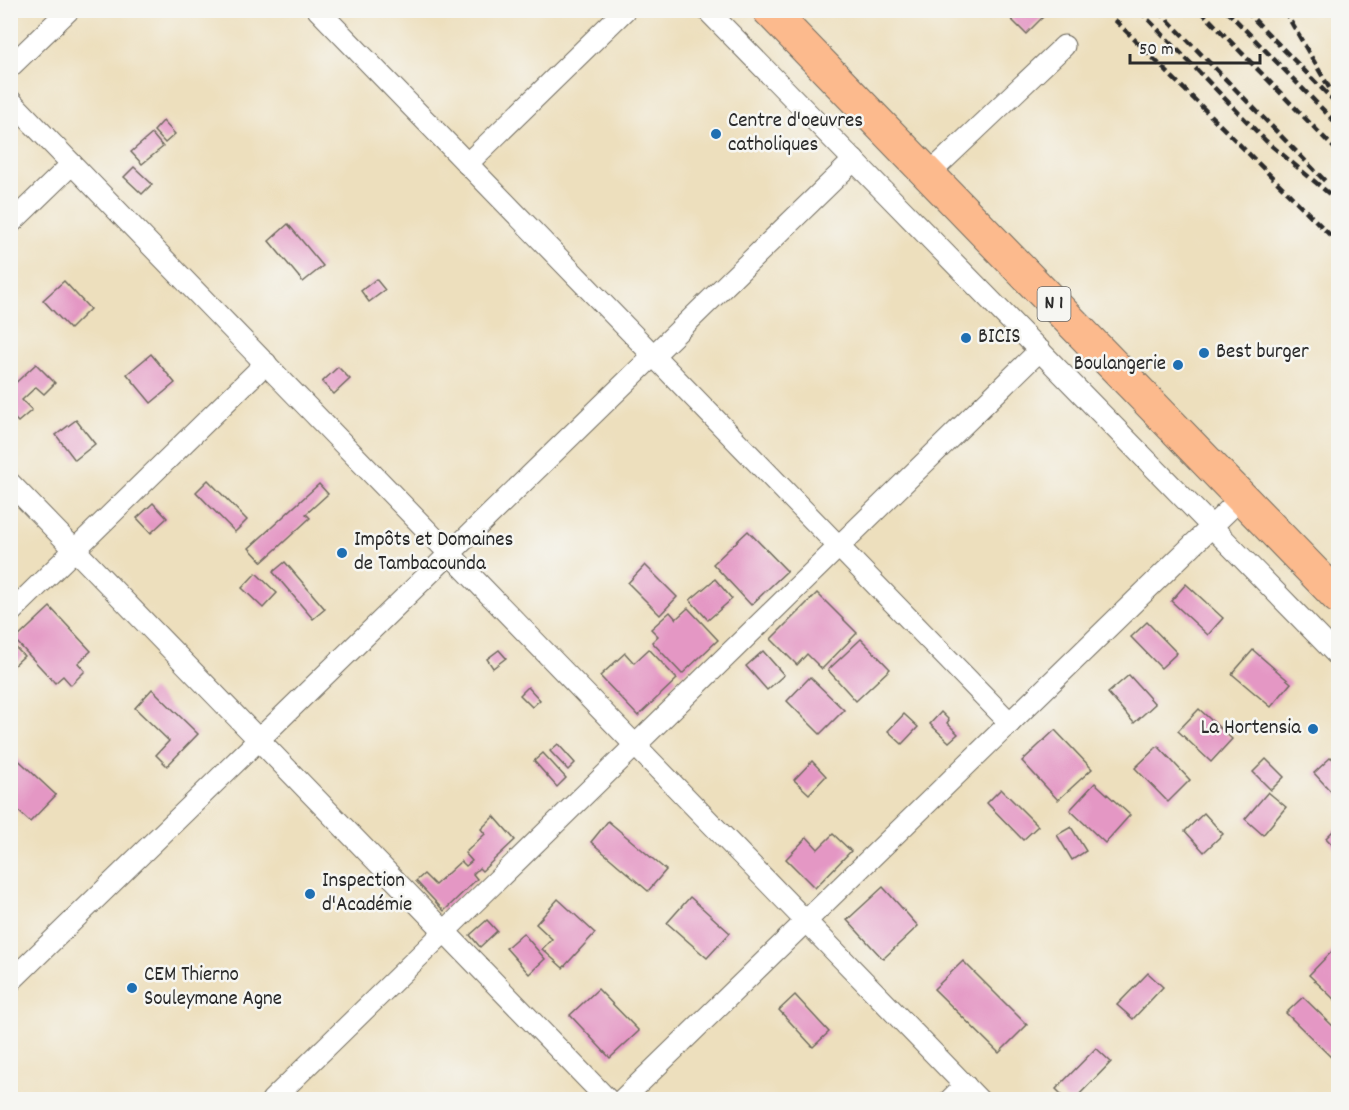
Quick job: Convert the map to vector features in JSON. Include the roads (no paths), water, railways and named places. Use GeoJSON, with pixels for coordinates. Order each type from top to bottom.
{"type":"FeatureCollection","features":[{"type":"Feature","properties":{"kind":"highway","name":"N 1"},"geometry":{"type":"LineString","coordinates":[[769,10],[1338,597]]}},
{"type":"Feature","properties":{"kind":"street"},"geometry":{"type":"LineString","coordinates":[[10,67],[69,10]]}},
{"type":"Feature","properties":{"kind":"street"},"geometry":{"type":"LineString","coordinates":[[318,10],[1010,723]]}},
{"type":"Feature","properties":{"kind":"street"},"geometry":{"type":"LineString","coordinates":[[467,164],[625,10]]}},
{"type":"Feature","properties":{"kind":"street"},"geometry":{"type":"LineString","coordinates":[[707,10],[1338,656]]}},
{"type":"Feature","properties":{"kind":"street"},"geometry":{"type":"LineString","coordinates":[[928,175],[1064,46]]}},
{"type":"Feature","properties":{"kind":"street"},"geometry":{"type":"LineString","coordinates":[[10,100],[806,921],[965,1095]]}},
{"type":"Feature","properties":{"kind":"street"},"geometry":{"type":"LineString","coordinates":[[10,982],[854,160]]}},
{"type":"Feature","properties":{"kind":"street"},"geometry":{"type":"LineString","coordinates":[[10,224],[72,164]]}},
{"type":"Feature","properties":{"kind":"street"},"geometry":{"type":"LineString","coordinates":[[272,1100],[1040,350]]}},
{"type":"Feature","properties":{"kind":"street"},"geometry":{"type":"LineString","coordinates":[[10,613],[266,363]]}},
{"type":"Feature","properties":{"kind":"street"},"geometry":{"type":"LineString","coordinates":[[10,483],[608,1100]]}},
{"type":"Feature","properties":{"kind":"street"},"geometry":{"type":"LineString","coordinates":[[622,1100],[1242,497]]}},
{"type":"Feature","properties":{"kind":"railway"},"geometry":{"type":"LineString","coordinates":[[1105,10],[1338,243]]}},
{"type":"Feature","properties":{"kind":"railway"},"geometry":{"type":"LineString","coordinates":[[1139,10],[1266,141],[1338,201]]}},
{"type":"Feature","properties":{"kind":"railway"},"geometry":{"type":"LineString","coordinates":[[1158,10],[1326,182]]}},
{"type":"Feature","properties":{"kind":"railway"},"geometry":{"type":"LineString","coordinates":[[1200,10],[1338,152]]}},
{"type":"Feature","properties":{"kind":"railway"},"geometry":{"type":"LineString","coordinates":[[1226,10],[1338,125]]}},
{"type":"Feature","properties":{"kind":"railway"},"geometry":{"type":"LineString","coordinates":[[1245,10],[1338,105]]}},
{"type":"Feature","properties":{"kind":"railway"},"geometry":{"type":"LineString","coordinates":[[1284,10],[1330,89]]}},
{"type":"Feature","properties":{"kind":"railway"},"geometry":{"type":"LineString","coordinates":[[1336,10],[1338,14]]}},
{"type":"Feature","properties":{"kind":"place","name":"Centre d'oeuvres catholiques"},"geometry":{"type":"Point","coordinates":[716,134]}},
{"type":"Feature","properties":{"kind":"place","name":"BICIS"},"geometry":{"type":"Point","coordinates":[966,338]}},
{"type":"Feature","properties":{"kind":"place","name":"Best burger"},"geometry":{"type":"Point","coordinates":[1204,353]}},
{"type":"Feature","properties":{"kind":"place","name":"Boulangerie"},"geometry":{"type":"Point","coordinates":[1178,365]}},
{"type":"Feature","properties":{"kind":"place","name":"Impôts et Domaines de Tambacounda"},"geometry":{"type":"Point","coordinates":[342,553]}},
{"type":"Feature","properties":{"kind":"place","name":"La Hortensia"},"geometry":{"type":"Point","coordinates":[1313,729]}},
{"type":"Feature","properties":{"kind":"place","name":"Inspection d'Académie"},"geometry":{"type":"Point","coordinates":[310,894]}},
{"type":"Feature","properties":{"kind":"place","name":"CEM Thierno Souleymane Agne"},"geometry":{"type":"Point","coordinates":[132,988]}}]}
